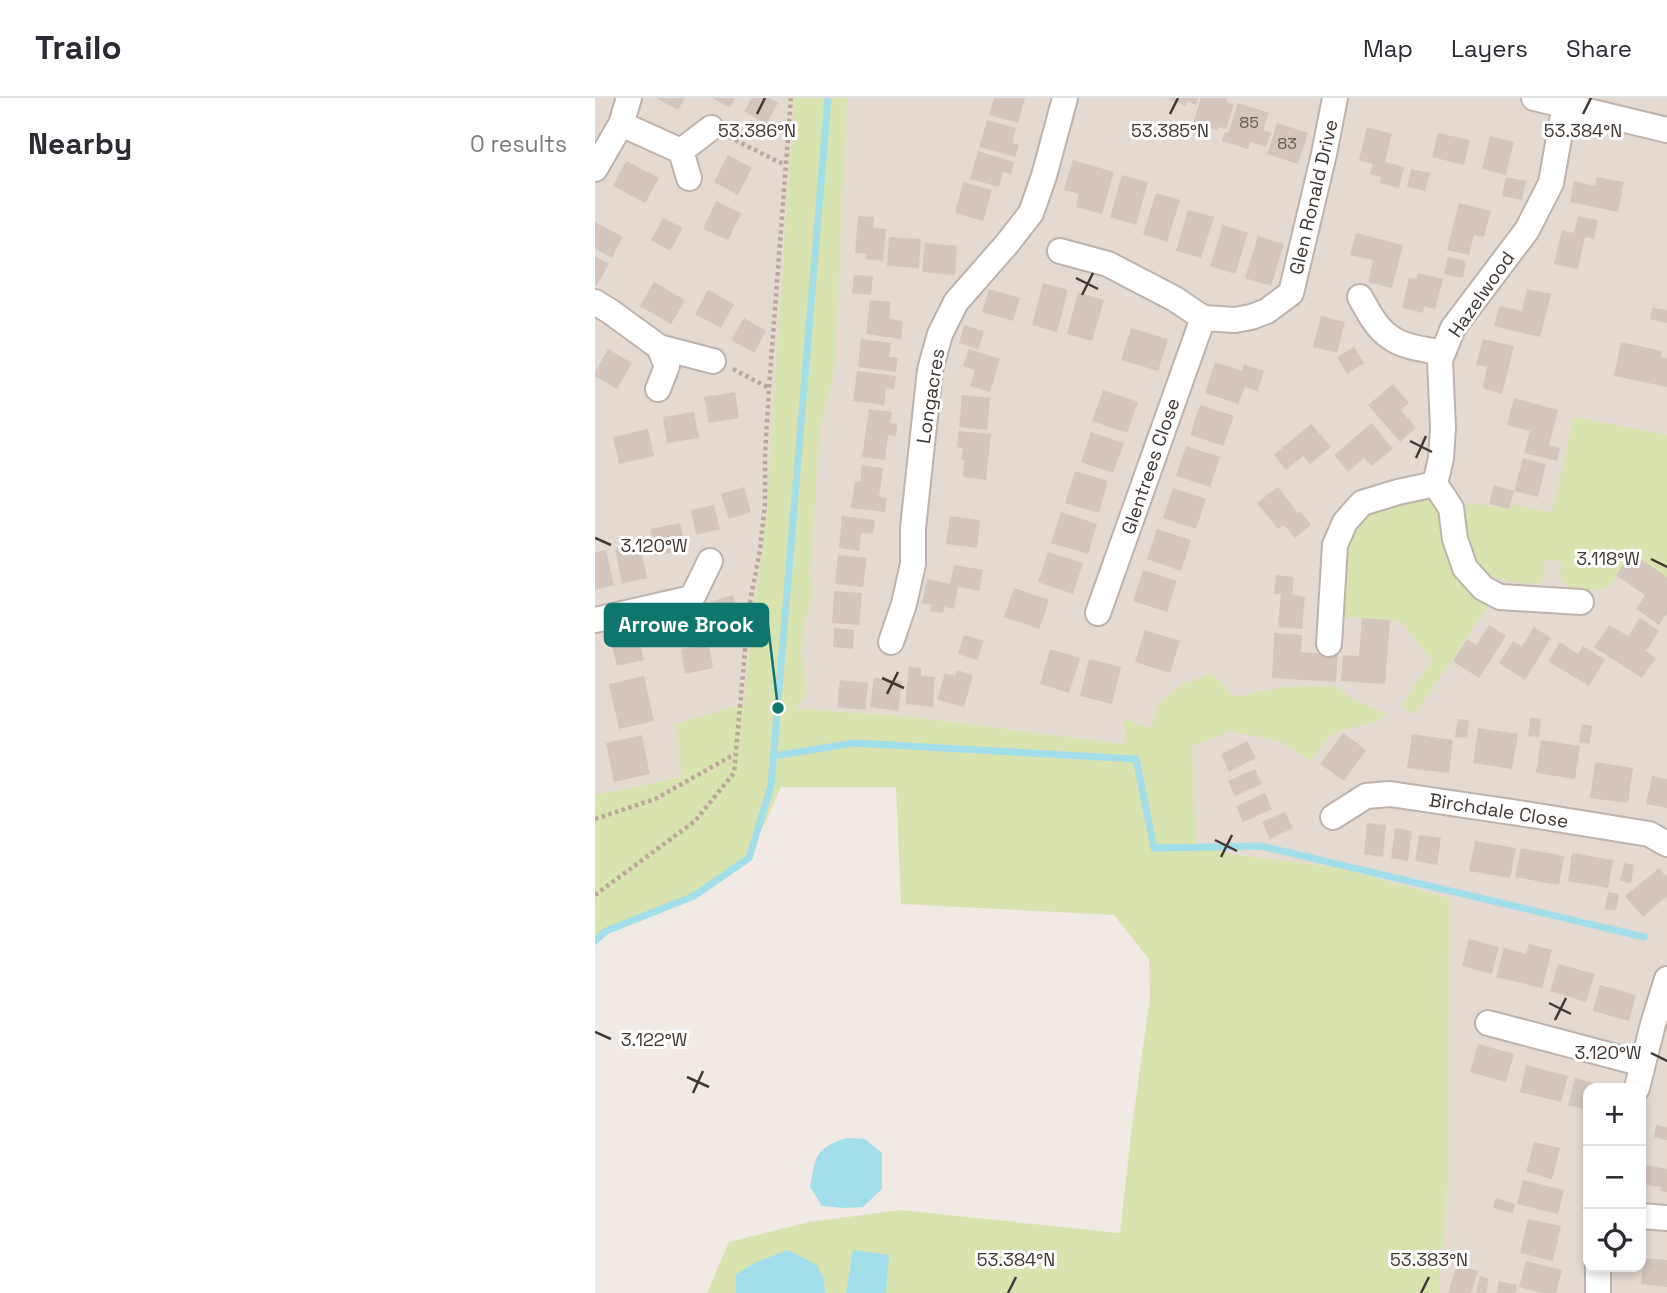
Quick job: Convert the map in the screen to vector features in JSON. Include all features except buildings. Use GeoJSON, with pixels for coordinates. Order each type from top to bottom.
{"type":"FeatureCollection","features":[{"type":"Feature","properties":{"kind":"street"},"geometry":{"type":"LineString","coordinates":[[595,169],[621,124],[629,98]]}},
{"type":"Feature","properties":{"kind":"street","name":"Longacres"},"geometry":{"type":"LineString","coordinates":[[891,642],[904,604],[913,564],[913,528],[930,370],[940,334],[955,302],[1031,214],[1065,98]]}},
{"type":"Feature","properties":{"kind":"street","name":"Glen Ronald Drive"},"geometry":{"type":"LineString","coordinates":[[1203,318],[1235,320],[1251,317],[1267,311],[1291,293],[1335,98]]}},
{"type":"Feature","properties":{"kind":"street"},"geometry":{"type":"LineString","coordinates":[[1534,98],[1667,130]]}},
{"type":"Feature","properties":{"kind":"street","name":"Hazelwood"},"geometry":{"type":"LineString","coordinates":[[1434,484],[1441,458],[1443,428],[1440,360],[1453,328],[1527,230],[1551,183],[1565,104]]}},
{"type":"Feature","properties":{"kind":"street"},"geometry":{"type":"LineString","coordinates":[[621,124],[681,151],[689,178]]}},
{"type":"Feature","properties":{"kind":"street"},"geometry":{"type":"LineString","coordinates":[[681,151],[711,128]]}},
{"type":"Feature","properties":{"kind":"street"},"geometry":{"type":"LineString","coordinates":[[1060,251],[1108,264],[1175,299],[1203,318]]}},
{"type":"Feature","properties":{"kind":"street"},"geometry":{"type":"LineString","coordinates":[[1360,297],[1371,318],[1389,337],[1406,345],[1443,353]]}},
{"type":"Feature","properties":{"kind":"street"},"geometry":{"type":"LineString","coordinates":[[595,302],[659,348],[713,361]]}},
{"type":"Feature","properties":{"kind":"street","name":"Glentrees Close"},"geometry":{"type":"LineString","coordinates":[[1098,613],[1203,318]]}},
{"type":"Feature","properties":{"kind":"street"},"geometry":{"type":"LineString","coordinates":[[659,348],[667,366],[659,389]]}},
{"type":"Feature","properties":{"kind":"street"},"geometry":{"type":"LineString","coordinates":[[1329,644],[1335,545],[1345,522],[1362,503],[1434,484],[1451,508],[1455,539],[1465,568],[1483,588],[1500,597],[1581,602]]}},
{"type":"Feature","properties":{"kind":"street"},"geometry":{"type":"LineString","coordinates":[[595,620],[691,598],[710,561]]}},
{"type":"Feature","properties":{"kind":"street","name":"Birchdale Close"},"geometry":{"type":"LineString","coordinates":[[1333,817],[1366,796],[1390,794],[1649,834],[1667,844]]}},
{"type":"Feature","properties":{"kind":"street"},"geometry":{"type":"LineString","coordinates":[[1638,1083],[1643,1064],[1660,1026],[1667,979]]}},
{"type":"Feature","properties":{"kind":"street"},"geometry":{"type":"LineString","coordinates":[[1488,1023],[1643,1064]]}},
{"type":"Feature","properties":{"kind":"street"},"geometry":{"type":"LineString","coordinates":[[1646,1217],[1667,1219]]}},
{"type":"Feature","properties":{"kind":"street"},"geometry":{"type":"LineString","coordinates":[[1598,1272],[1598,1293]]}},
{"type":"Feature","properties":{"kind":"path"},"geometry":{"type":"LineString","coordinates":[[595,895],[695,821],[734,773],[749,607],[760,550],[765,503],[769,388],[791,98]]}},
{"type":"Feature","properties":{"kind":"path"},"geometry":{"type":"LineString","coordinates":[[711,128],[785,165]]}},
{"type":"Feature","properties":{"kind":"path"},"geometry":{"type":"LineString","coordinates":[[713,361],[769,388]]}},
{"type":"Feature","properties":{"kind":"path"},"geometry":{"type":"LineString","coordinates":[[595,819],[655,799],[735,753]]}},
{"type":"Feature","properties":{"kind":"shaded area"},"geometry":{"type":"Polygon","coordinates":[[[595,98],[1667,98],[1667,1293],[1439,1293],[1448,1180],[1449,898],[1341,868],[1231,854],[1196,844],[1124,719],[1125,744],[912,717],[792,708],[733,707],[682,777],[595,795],[595,98]]]}},
{"type":"Feature","properties":{"kind":"green space"},"geometry":{"type":"Polygon","coordinates":[[[794,98],[847,98],[834,375],[820,426],[810,573],[813,595],[803,626],[802,654],[806,692],[801,703],[793,708],[912,717],[1125,744],[1124,719],[1151,729],[1159,703],[1181,685],[1211,673],[1234,697],[1283,687],[1336,686],[1356,701],[1385,713],[1379,720],[1332,734],[1310,760],[1280,741],[1230,731],[1192,746],[1196,843],[1231,854],[1341,868],[1449,898],[1448,1180],[1439,1293],[707,1293],[729,1242],[809,1222],[900,1210],[1120,1233],[1150,998],[1149,959],[1114,915],[901,904],[896,787],[781,787],[749,858],[694,896],[606,931],[595,941],[595,795],[682,777],[676,724],[733,707],[744,707],[753,609],[767,508],[794,98]]]}},
{"type":"Feature","properties":{"kind":"green space"},"geometry":{"type":"Polygon","coordinates":[[[1574,417],[1667,435],[1667,577],[1632,553],[1608,588],[1586,590],[1566,585],[1560,572],[1562,561],[1545,560],[1543,578],[1538,584],[1494,577],[1482,569],[1477,561],[1470,541],[1465,502],[1509,509],[1511,504],[1552,513],[1574,417]]]}},
{"type":"Feature","properties":{"kind":"green space"},"geometry":{"type":"Polygon","coordinates":[[[1424,495],[1432,500],[1441,514],[1449,558],[1457,577],[1489,604],[1414,715],[1401,706],[1432,660],[1400,621],[1342,617],[1346,545],[1354,526],[1368,511],[1424,495]]]}},
{"type":"Feature","properties":{"kind":"water"},"geometry":{"type":"Polygon","coordinates":[[[846,1138],[865,1139],[882,1153],[882,1189],[863,1207],[822,1206],[810,1187],[818,1155],[828,1146],[846,1138]]]}},
{"type":"Feature","properties":{"kind":"water"},"geometry":{"type":"Polygon","coordinates":[[[787,1250],[817,1265],[824,1280],[825,1293],[736,1293],[736,1274],[787,1250]]]}},
{"type":"Feature","properties":{"kind":"water"},"geometry":{"type":"Polygon","coordinates":[[[853,1250],[889,1255],[886,1293],[846,1293],[853,1250]]]}},
{"type":"Feature","properties":{"kind":"waterway"},"geometry":{"type":"LineString","coordinates":[[595,941],[606,931],[694,896],[749,858],[771,786],[828,98]]}},
{"type":"Feature","properties":{"kind":"waterway"},"geometry":{"type":"LineString","coordinates":[[774,756],[854,743],[1136,759],[1154,848],[1261,846],[1644,937]]}},
{"type":"Feature","properties":{"kind":"place","name":"Arrowe Brook"},"geometry":{"type":"Point","coordinates":[778,708]}}]}
